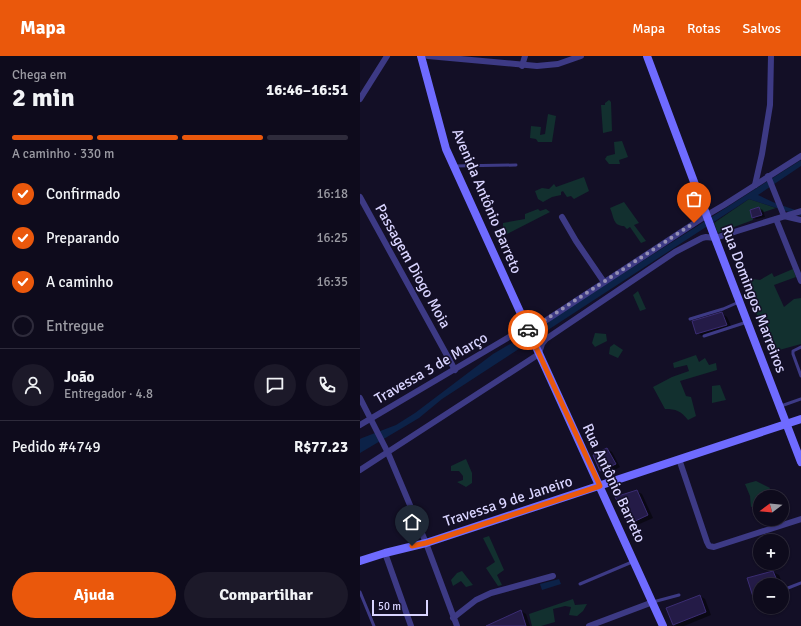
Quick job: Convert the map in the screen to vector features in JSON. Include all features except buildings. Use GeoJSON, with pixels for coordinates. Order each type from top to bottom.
{"type":"FeatureCollection","features":[{"type":"Feature","properties":{"kind":"main road","name":"Avenida Antônio Barreto"},"geometry":{"type":"LineString","coordinates":[[420,56],[446,149],[539,353]]}},
{"type":"Feature","properties":{"kind":"main road","name":"Rua Domingos Marreiros"},"geometry":{"type":"LineString","coordinates":[[647,56],[739,302],[801,462]]}},
{"type":"Feature","properties":{"kind":"main road","name":"Rua Antônio Barreto"},"geometry":{"type":"LineString","coordinates":[[539,353],[663,626]]}},
{"type":"Feature","properties":{"kind":"main road","name":"Travessa 9 de Janeiro"},"geometry":{"type":"LineString","coordinates":[[360,561],[426,543],[801,419]]}},
{"type":"Feature","properties":{"kind":"street"},"geometry":{"type":"LineString","coordinates":[[360,99],[387,56]]}},
{"type":"Feature","properties":{"kind":"street"},"geometry":{"type":"LineString","coordinates":[[428,56],[460,58],[522,66],[558,64],[580,56]]}},
{"type":"Feature","properties":{"kind":"street"},"geometry":{"type":"LineString","coordinates":[[522,66],[525,56]]}},
{"type":"Feature","properties":{"kind":"street"},"geometry":{"type":"LineString","coordinates":[[755,185],[770,105],[771,56]]}},
{"type":"Feature","properties":{"kind":"street","name":"Travessa 3 de Março"},"geometry":{"type":"LineString","coordinates":[[360,425],[509,337],[528,330],[542,322],[755,185],[769,181],[801,156]]}},
{"type":"Feature","properties":{"kind":"street"},"geometry":{"type":"LineString","coordinates":[[769,181],[785,214],[801,220]]}},
{"type":"Feature","properties":{"kind":"street","name":"Passagem Diogo Moia"},"geometry":{"type":"LineString","coordinates":[[360,197],[455,370]]}},
{"type":"Feature","properties":{"kind":"street"},"geometry":{"type":"LineString","coordinates":[[360,470],[539,353],[542,344],[546,340],[675,252],[702,238],[776,219],[785,214],[801,211]]}},
{"type":"Feature","properties":{"kind":"street"},"geometry":{"type":"LineString","coordinates":[[562,217],[576,241],[604,282]]}},
{"type":"Feature","properties":{"kind":"street"},"geometry":{"type":"LineString","coordinates":[[776,219],[801,281]]}},
{"type":"Feature","properties":{"kind":"street"},"geometry":{"type":"LineString","coordinates":[[360,398],[387,451],[426,543],[457,626]]}},
{"type":"Feature","properties":{"kind":"street"},"geometry":{"type":"LineString","coordinates":[[679,459],[709,546],[714,547],[801,519]]}},
{"type":"Feature","properties":{"kind":"street"},"geometry":{"type":"LineString","coordinates":[[385,553],[411,626]]}},
{"type":"Feature","properties":{"kind":"street"},"geometry":{"type":"LineString","coordinates":[[453,618],[476,600],[491,593],[553,576]]}},
{"type":"Feature","properties":{"kind":"street"},"geometry":{"type":"LineString","coordinates":[[589,626],[653,602]]}},
{"type":"Feature","properties":{"kind":"lane"},"geometry":{"type":"LineString","coordinates":[[454,166],[516,165]]}},
{"type":"Feature","properties":{"kind":"lane"},"geometry":{"type":"LineString","coordinates":[[690,319],[723,309],[739,302]]}},
{"type":"Feature","properties":{"kind":"lane"},"geometry":{"type":"LineString","coordinates":[[704,336],[747,322]]}},
{"type":"Feature","properties":{"kind":"lane"},"geometry":{"type":"LineString","coordinates":[[801,347],[793,351],[793,354],[801,376]]}},
{"type":"Feature","properties":{"kind":"lane"},"geometry":{"type":"LineString","coordinates":[[780,407],[801,398]]}},
{"type":"Feature","properties":{"kind":"lane"},"geometry":{"type":"LineString","coordinates":[[580,584],[634,561]]}},
{"type":"Feature","properties":{"kind":"lane"},"geometry":{"type":"LineString","coordinates":[[789,588],[801,583]]}},
{"type":"Feature","properties":{"kind":"lane"},"geometry":{"type":"LineString","coordinates":[[360,592],[374,626]]}},
{"type":"Feature","properties":{"kind":"lane"},"geometry":{"type":"LineString","coordinates":[[653,602],[679,595]]}},
{"type":"Feature","properties":{"kind":"green space"},"geometry":{"type":"Polygon","coordinates":[[[609,100],[611,102],[612,131],[603,133],[601,105],[605,105],[605,103],[609,100]]]}},
{"type":"Feature","properties":{"kind":"green space"},"geometry":{"type":"Polygon","coordinates":[[[548,114],[556,116],[552,142],[538,142],[536,139],[530,138],[531,126],[541,127],[540,135],[545,134],[548,114]]]}},
{"type":"Feature","properties":{"kind":"green space"},"geometry":{"type":"Polygon","coordinates":[[[622,141],[628,157],[619,160],[620,164],[609,164],[605,159],[607,156],[615,154],[614,142],[622,141]]]}},
{"type":"Feature","properties":{"kind":"green space"},"geometry":{"type":"Polygon","coordinates":[[[584,177],[589,191],[574,199],[571,196],[567,197],[563,191],[561,192],[561,195],[552,197],[543,202],[538,199],[535,191],[542,188],[549,189],[554,184],[556,187],[584,177]]]}},
{"type":"Feature","properties":{"kind":"green space"},"geometry":{"type":"Polygon","coordinates":[[[749,199],[776,208],[764,212],[760,210],[759,207],[750,210],[753,220],[718,233],[714,223],[749,199]]]}},
{"type":"Feature","properties":{"kind":"green space"},"geometry":{"type":"Polygon","coordinates":[[[624,202],[639,223],[634,225],[646,241],[641,243],[630,227],[627,229],[624,226],[620,226],[614,220],[610,208],[624,202]]]}},
{"type":"Feature","properties":{"kind":"green space"},"geometry":{"type":"Polygon","coordinates":[[[538,209],[540,211],[546,209],[550,212],[499,238],[496,229],[503,227],[503,223],[525,219],[525,214],[538,209]]]}},
{"type":"Feature","properties":{"kind":"green space"},"geometry":{"type":"Polygon","coordinates":[[[793,269],[796,277],[774,285],[784,307],[794,299],[801,298],[801,344],[772,352],[753,305],[744,291],[752,279],[760,280],[772,273],[774,277],[793,269]]]}},
{"type":"Feature","properties":{"kind":"green space"},"geometry":{"type":"Polygon","coordinates":[[[638,291],[646,309],[640,311],[633,295],[638,291]]]}},
{"type":"Feature","properties":{"kind":"green space"},"geometry":{"type":"Polygon","coordinates":[[[595,333],[606,334],[607,341],[595,347],[592,343],[595,333]]]}},
{"type":"Feature","properties":{"kind":"green space"},"geometry":{"type":"Polygon","coordinates":[[[614,344],[623,350],[618,358],[609,354],[610,347],[614,344]]]}},
{"type":"Feature","properties":{"kind":"green space"},"geometry":{"type":"Polygon","coordinates":[[[696,355],[699,362],[705,358],[709,365],[716,363],[717,370],[680,381],[686,396],[691,397],[696,416],[688,420],[678,411],[665,409],[653,387],[672,377],[689,371],[687,365],[674,368],[673,363],[696,355]]]}},
{"type":"Feature","properties":{"kind":"green space"},"geometry":{"type":"Polygon","coordinates":[[[720,385],[726,400],[712,403],[712,386],[720,385]]]}},
{"type":"Feature","properties":{"kind":"green space"},"geometry":{"type":"Polygon","coordinates":[[[466,459],[472,473],[472,483],[466,487],[457,482],[463,480],[463,476],[459,471],[451,471],[451,466],[466,459]]]}},
{"type":"Feature","properties":{"kind":"green space"},"geometry":{"type":"Polygon","coordinates":[[[756,481],[770,488],[769,490],[753,490],[753,507],[751,507],[750,496],[745,484],[756,481]]]}},
{"type":"Feature","properties":{"kind":"green space"},"geometry":{"type":"Polygon","coordinates":[[[489,536],[504,570],[497,575],[502,585],[498,586],[486,568],[495,562],[483,538],[489,536]]]}},
{"type":"Feature","properties":{"kind":"green space"},"geometry":{"type":"Polygon","coordinates":[[[462,571],[473,585],[466,587],[461,581],[453,586],[451,580],[457,573],[462,571]]]}},
{"type":"Feature","properties":{"kind":"green space"},"geometry":{"type":"Polygon","coordinates":[[[573,599],[575,605],[587,604],[583,611],[577,616],[569,615],[571,607],[565,606],[553,609],[555,622],[541,626],[532,626],[529,614],[573,599]]]}},
{"type":"Feature","properties":{"kind":"water"},"geometry":{"type":"Polygon","coordinates":[[[801,160],[801,166],[758,195],[801,212],[801,216],[749,199],[442,399],[419,418],[360,453],[360,439],[396,425],[415,413],[493,354],[539,327],[801,160]]]}},
{"type":"Feature","properties":{"kind":"water"},"geometry":{"type":"Polygon","coordinates":[[[559,579],[561,584],[542,590],[540,584],[559,579]]]}},
{"type":"Feature","properties":{"kind":"way so far"},"geometry":{"type":"LineString","coordinates":[[528,330],[527,328],[542,322],[694,223]]}},
{"type":"Feature","properties":{"kind":"route"},"geometry":{"type":"LineString","coordinates":[[412,546],[426,543],[600,486],[528,330]]}}]}
